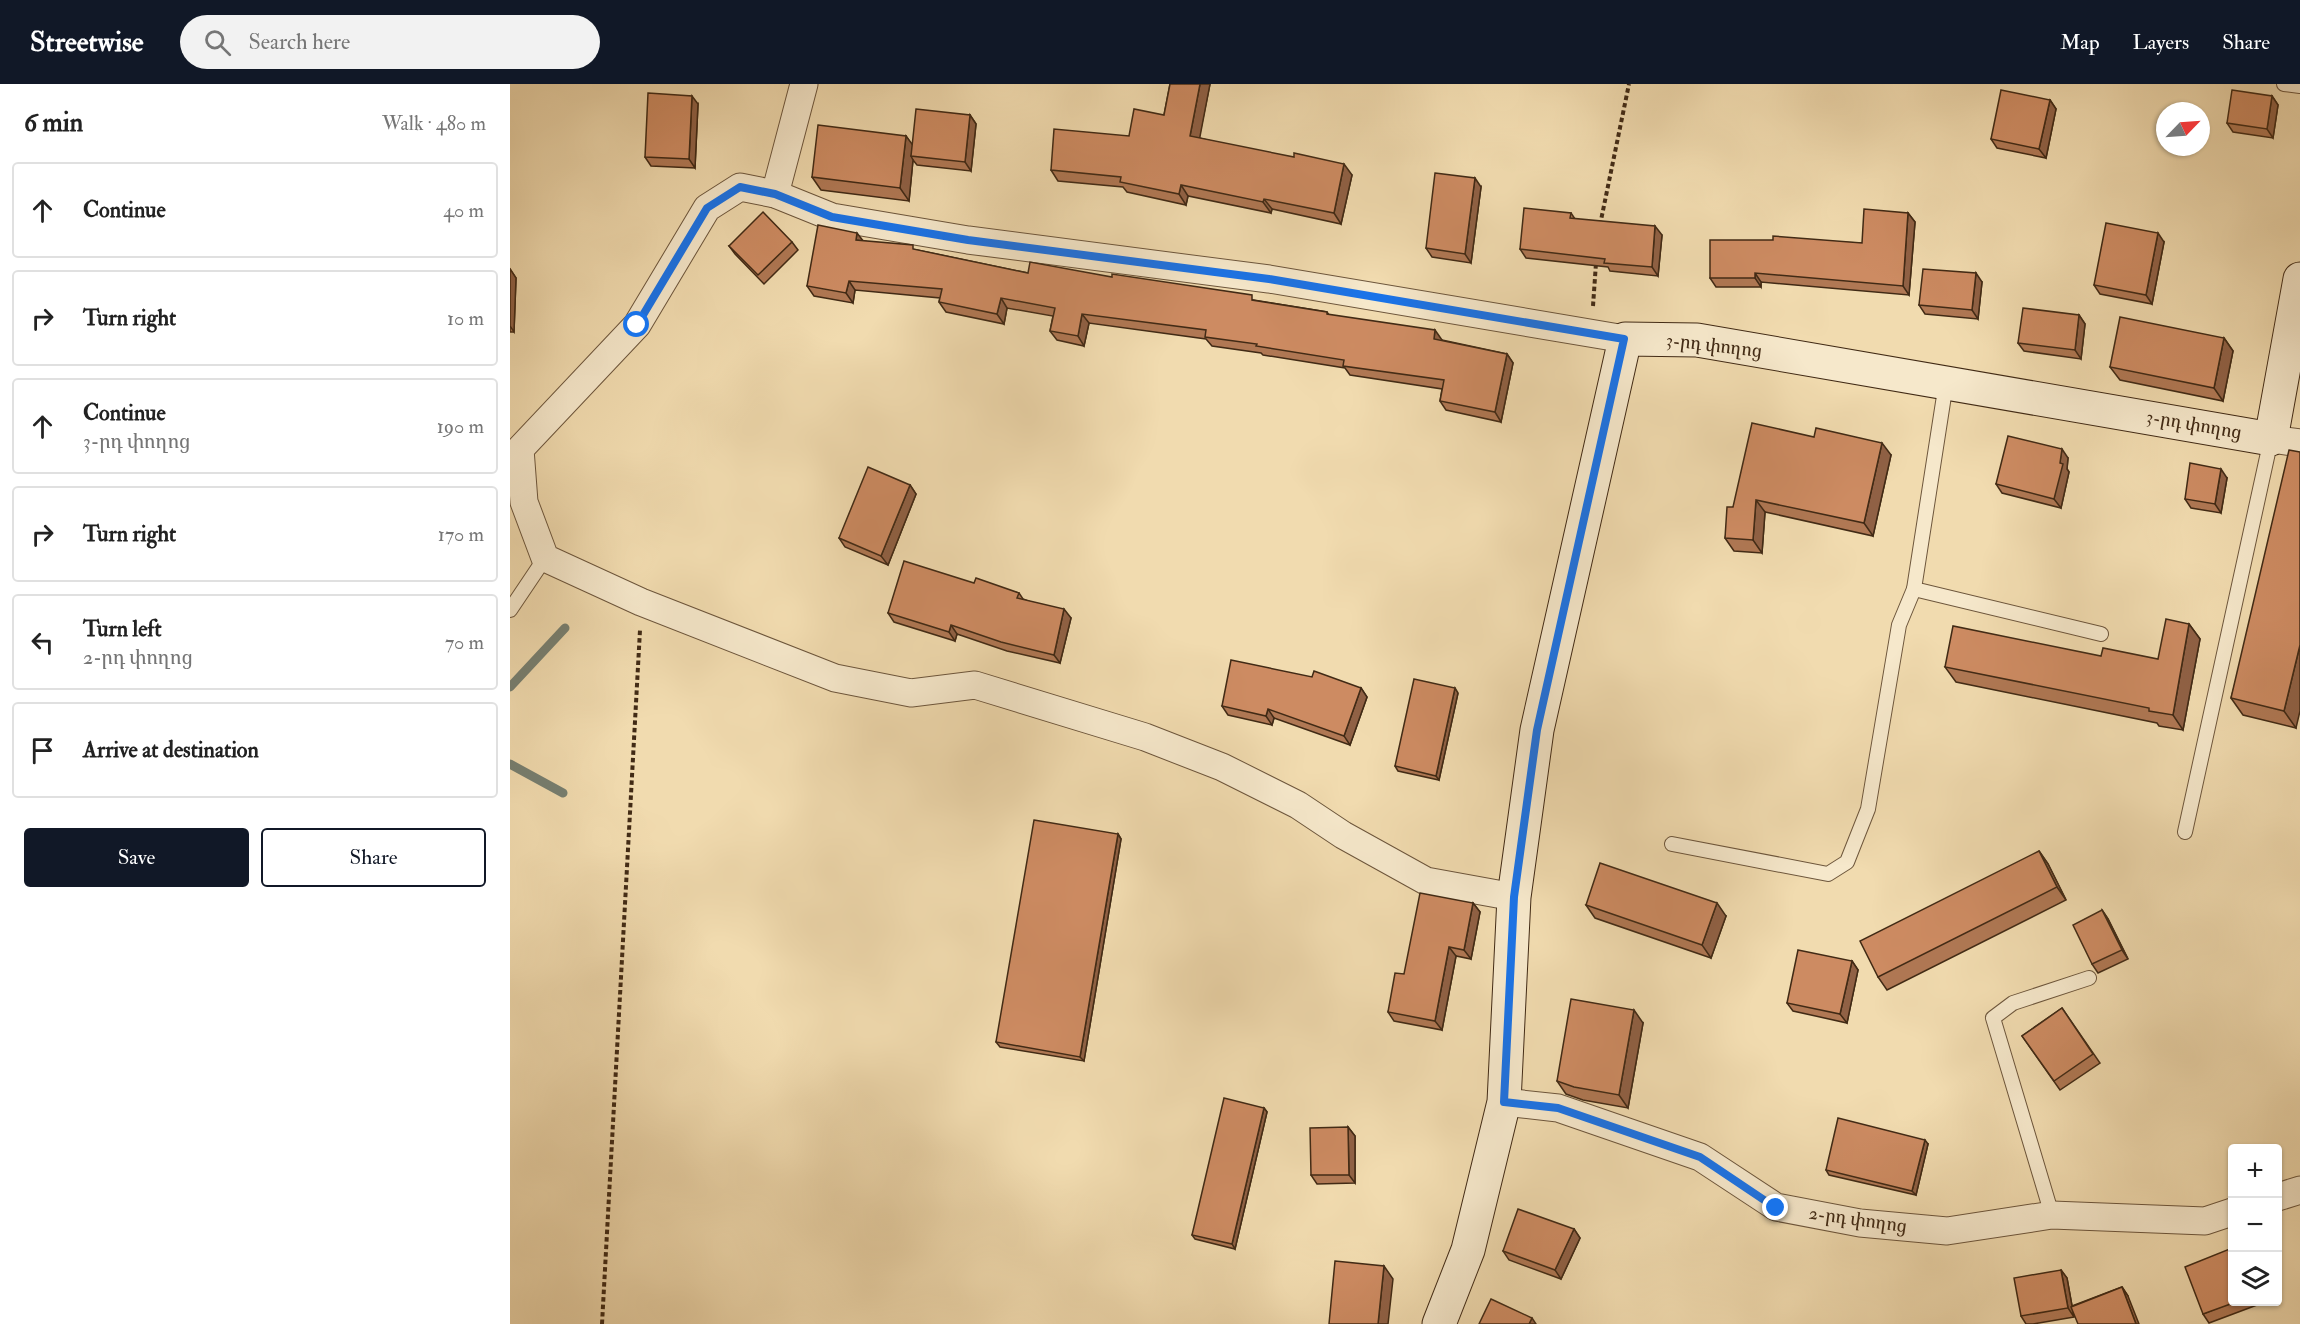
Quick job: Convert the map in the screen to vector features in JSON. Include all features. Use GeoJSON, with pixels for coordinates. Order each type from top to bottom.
{"type":"FeatureCollection","features":[{"type":"Feature","properties":{"kind":"street"},"geometry":{"type":"LineString","coordinates":[[775,194],[804,84]]}},
{"type":"Feature","properties":{"kind":"street","name":"3-րդ փողոց"},"geometry":{"type":"LineString","coordinates":[[515,449],[637,325],[707,208],[740,187],[775,194],[832,217],[968,240],[1269,279],[1624,339],[1697,340],[2285,441]]}},
{"type":"Feature","properties":{"kind":"street"},"geometry":{"type":"LineString","coordinates":[[2285,441],[2300,279]]}},
{"type":"Feature","properties":{"kind":"street"},"geometry":{"type":"LineString","coordinates":[[1438,1324],[1468,1250],[1504,1102],[1514,897],[1537,730],[1624,339]]}},
{"type":"Feature","properties":{"kind":"street"},"geometry":{"type":"LineString","coordinates":[[515,449],[524,502],[545,558],[641,602],[835,678],[911,693],[975,685],[1145,737],[1222,767],[1298,805],[1343,835],[1426,881],[1514,897]]}},
{"type":"Feature","properties":{"kind":"street","name":"2-րդ փողոց"},"geometry":{"type":"LineString","coordinates":[[1504,1102],[1558,1108],[1700,1157],[1776,1208],[1860,1223],[1947,1231],[2052,1215],[2205,1221],[2228,1213]]}},
{"type":"Feature","properties":{"kind":"street"},"geometry":{"type":"LineString","coordinates":[[2282,1195],[2300,1190]]}},
{"type":"Feature","properties":{"kind":"lane"},"geometry":{"type":"LineString","coordinates":[[2284,84],[2300,86]]}},
{"type":"Feature","properties":{"kind":"lane"},"geometry":{"type":"LineString","coordinates":[[1672,844],[1828,874],[1848,862],[1868,809],[1899,625],[1914,589],[1946,383]]}},
{"type":"Feature","properties":{"kind":"lane"},"geometry":{"type":"LineString","coordinates":[[2185,832],[2285,441]]}},
{"type":"Feature","properties":{"kind":"lane"},"geometry":{"type":"LineString","coordinates":[[510,610],[545,558]]}},
{"type":"Feature","properties":{"kind":"lane"},"geometry":{"type":"LineString","coordinates":[[1914,589],[2101,634]]}},
{"type":"Feature","properties":{"kind":"lane"},"geometry":{"type":"LineString","coordinates":[[2052,1215],[1993,1018],[2013,1003],[2089,978]]}},
{"type":"Feature","properties":{"kind":"path"},"geometry":{"type":"LineString","coordinates":[[1598,236],[1629,84]]}},
{"type":"Feature","properties":{"kind":"path"},"geometry":{"type":"LineString","coordinates":[[1591,334],[1596,258]]}},
{"type":"Feature","properties":{"kind":"path"},"geometry":{"type":"LineString","coordinates":[[602,1324],[641,602]]}},
{"type":"Feature","properties":{"kind":"building"},"geometry":{"type":"Polygon","coordinates":[[[1170,84],[1200,84],[1190,136],[1294,157],[1294,153],[1344,164],[1334,213],[1264,199],[1263,202],[1181,185],[1179,194],[1120,182],[1121,177],[1051,170],[1054,129],[1129,136],[1134,109],[1164,115],[1170,84]]]}},
{"type":"Feature","properties":{"kind":"building"},"geometry":{"type":"Polygon","coordinates":[[[2001,90],[2050,100],[2039,149],[1991,139],[2001,90]]]}},
{"type":"Feature","properties":{"kind":"building"},"geometry":{"type":"Polygon","coordinates":[[[2232,90],[2272,96],[2267,129],[2227,123],[2232,90]]]}},
{"type":"Feature","properties":{"kind":"building"},"geometry":{"type":"Polygon","coordinates":[[[648,93],[692,96],[689,159],[645,157],[648,93]]]}},
{"type":"Feature","properties":{"kind":"building"},"geometry":{"type":"Polygon","coordinates":[[[916,109],[970,115],[965,162],[911,156],[916,109]]]}},
{"type":"Feature","properties":{"kind":"building"},"geometry":{"type":"Polygon","coordinates":[[[818,125],[906,136],[900,188],[812,177],[818,125]]]}},
{"type":"Feature","properties":{"kind":"building"},"geometry":{"type":"Polygon","coordinates":[[[1435,173],[1475,178],[1465,254],[1426,248],[1435,173]]]}},
{"type":"Feature","properties":{"kind":"building"},"geometry":{"type":"Polygon","coordinates":[[[1524,208],[1571,213],[1570,218],[1655,226],[1652,267],[1604,263],[1605,259],[1520,249],[1524,208]]]}},
{"type":"Feature","properties":{"kind":"building"},"geometry":{"type":"Polygon","coordinates":[[[1864,209],[1908,213],[1903,286],[1755,273],[1755,278],[1710,278],[1710,240],[1773,240],[1773,236],[1862,243],[1864,209]]]}},
{"type":"Feature","properties":{"kind":"building"},"geometry":{"type":"Polygon","coordinates":[[[763,212],[792,242],[758,275],[729,246],[763,212]]]}},
{"type":"Feature","properties":{"kind":"building"},"geometry":{"type":"Polygon","coordinates":[[[2106,223],[2158,233],[2146,295],[2094,285],[2106,223]]]}},
{"type":"Feature","properties":{"kind":"building"},"geometry":{"type":"Polygon","coordinates":[[[818,225],[857,233],[856,240],[913,245],[913,249],[1028,273],[1030,262],[1112,277],[1112,274],[1252,295],[1252,300],[1435,330],[1434,339],[1507,354],[1495,412],[1440,401],[1444,380],[1343,366],[1344,360],[1205,337],[1206,330],[1082,314],[1078,336],[1050,331],[1055,308],[1001,298],[997,314],[939,302],[942,289],[849,281],[846,293],[807,286],[818,225]]]}},
{"type":"Feature","properties":{"kind":"building"},"geometry":{"type":"Polygon","coordinates":[[[1923,269],[1976,273],[1972,310],[1919,305],[1923,269]]]}},
{"type":"Feature","properties":{"kind":"building"},"geometry":{"type":"Polygon","coordinates":[[[2023,308],[2079,315],[2075,350],[2018,343],[2023,308]]]}},
{"type":"Feature","properties":{"kind":"building"},"geometry":{"type":"Polygon","coordinates":[[[2120,317],[2224,338],[2214,388],[2110,367],[2120,317]]]}},
{"type":"Feature","properties":{"kind":"building"},"geometry":{"type":"Polygon","coordinates":[[[1752,423],[1814,437],[1816,428],[1882,443],[1864,523],[1756,500],[1753,540],[1725,538],[1727,507],[1733,507],[1752,423]]]}},
{"type":"Feature","properties":{"kind":"building"},"geometry":{"type":"Polygon","coordinates":[[[2008,436],[2062,449],[2060,463],[2063,464],[2054,499],[1996,484],[2008,436]]]}},
{"type":"Feature","properties":{"kind":"building"},"geometry":{"type":"Polygon","coordinates":[[[2289,450],[2300,452],[2300,645],[2284,711],[2231,698],[2289,450]]]}},
{"type":"Feature","properties":{"kind":"building"},"geometry":{"type":"Polygon","coordinates":[[[2190,463],[2221,469],[2215,504],[2185,499],[2190,463]]]}},
{"type":"Feature","properties":{"kind":"building"},"geometry":{"type":"Polygon","coordinates":[[[868,467],[910,485],[881,556],[839,538],[868,467]]]}},
{"type":"Feature","properties":{"kind":"building"},"geometry":{"type":"Polygon","coordinates":[[[904,561],[974,583],[976,578],[1019,593],[1017,598],[1064,609],[1054,655],[1001,642],[951,625],[949,632],[888,613],[904,561]]]}},
{"type":"Feature","properties":{"kind":"building"},"geometry":{"type":"Polygon","coordinates":[[[2166,619],[2189,624],[2173,715],[2149,711],[2149,708],[1945,667],[1953,626],[2101,656],[2103,648],[2158,659],[2166,619]]]}},
{"type":"Feature","properties":{"kind":"building"},"geometry":{"type":"Polygon","coordinates":[[[1231,660],[1312,677],[1314,671],[1361,688],[1344,736],[1268,709],[1266,716],[1222,706],[1231,660]]]}},
{"type":"Feature","properties":{"kind":"building"},"geometry":{"type":"Polygon","coordinates":[[[1414,679],[1455,688],[1436,776],[1395,766],[1414,679]]]}},
{"type":"Feature","properties":{"kind":"building"},"geometry":{"type":"Polygon","coordinates":[[[1034,820],[1118,834],[1080,1057],[996,1042],[1034,820]]]}},
{"type":"Feature","properties":{"kind":"building"},"geometry":{"type":"Polygon","coordinates":[[[2039,851],[2057,887],[1878,977],[1860,941],[2039,851]]]}},
{"type":"Feature","properties":{"kind":"building"},"geometry":{"type":"Polygon","coordinates":[[[1600,863],[1717,903],[1702,945],[1586,905],[1600,863]]]}},
{"type":"Feature","properties":{"kind":"building"},"geometry":{"type":"Polygon","coordinates":[[[1420,893],[1473,903],[1464,950],[1449,947],[1435,1021],[1388,1012],[1395,973],[1404,974],[1420,893]]]}},
{"type":"Feature","properties":{"kind":"building"},"geometry":{"type":"Polygon","coordinates":[[[2102,910],[2122,950],[2092,964],[2073,925],[2102,910]]]}},
{"type":"Feature","properties":{"kind":"building"},"geometry":{"type":"Polygon","coordinates":[[[1798,950],[1852,961],[1840,1014],[1787,1003],[1798,950]]]}},
{"type":"Feature","properties":{"kind":"building"},"geometry":{"type":"Polygon","coordinates":[[[1571,999],[1634,1010],[1619,1095],[1574,1087],[1557,1081],[1571,999]]]}},
{"type":"Feature","properties":{"kind":"building"},"geometry":{"type":"Polygon","coordinates":[[[2062,1008],[2093,1054],[2054,1081],[2022,1036],[2062,1008]]]}},
{"type":"Feature","properties":{"kind":"building"},"geometry":{"type":"Polygon","coordinates":[[[1224,1098],[1264,1108],[1232,1244],[1192,1235],[1224,1098]]]}},
{"type":"Feature","properties":{"kind":"building"},"geometry":{"type":"Polygon","coordinates":[[[1838,1118],[1925,1140],[1912,1191],[1826,1170],[1838,1118]]]}},
{"type":"Feature","properties":{"kind":"building"},"geometry":{"type":"Polygon","coordinates":[[[1348,1127],[1349,1175],[1311,1175],[1310,1128],[1348,1127]]]}},
{"type":"Feature","properties":{"kind":"building"},"geometry":{"type":"Polygon","coordinates":[[[1518,1209],[1574,1229],[1555,1270],[1503,1251],[1518,1209]]]}},
{"type":"Feature","properties":{"kind":"building"},"geometry":{"type":"Polygon","coordinates":[[[2228,1250],[2228,1305],[2203,1314],[2185,1267],[2228,1250]]]}},
{"type":"Feature","properties":{"kind":"building"},"geometry":{"type":"Polygon","coordinates":[[[1335,1261],[1384,1266],[1378,1324],[1329,1324],[1335,1261]]]}},
{"type":"Feature","properties":{"kind":"building"},"geometry":{"type":"Polygon","coordinates":[[[2061,1270],[2068,1308],[2021,1316],[2014,1278],[2061,1270]]]}},
{"type":"Feature","properties":{"kind":"building"},"geometry":{"type":"Polygon","coordinates":[[[2122,1287],[2136,1324],[2078,1324],[2071,1307],[2122,1287]]]}},
{"type":"Feature","properties":{"kind":"building"},"geometry":{"type":"Polygon","coordinates":[[[1491,1299],[1532,1318],[1529,1324],[1479,1324],[1491,1299]]]}},
{"type":"Feature","properties":{"kind":"waterway"},"geometry":{"type":"LineString","coordinates":[[510,687],[565,628]]}},
{"type":"Feature","properties":{"kind":"waterway"},"geometry":{"type":"LineString","coordinates":[[510,764],[563,793]]}},
{"type":"Feature","properties":{"kind":"route"},"geometry":{"type":"LineString","coordinates":[[637,325],[707,208],[740,187],[775,194],[832,217],[968,240],[1269,279],[1624,339],[1537,730],[1514,897],[1504,1102],[1558,1108],[1700,1157],[1776,1208]]}}]}
